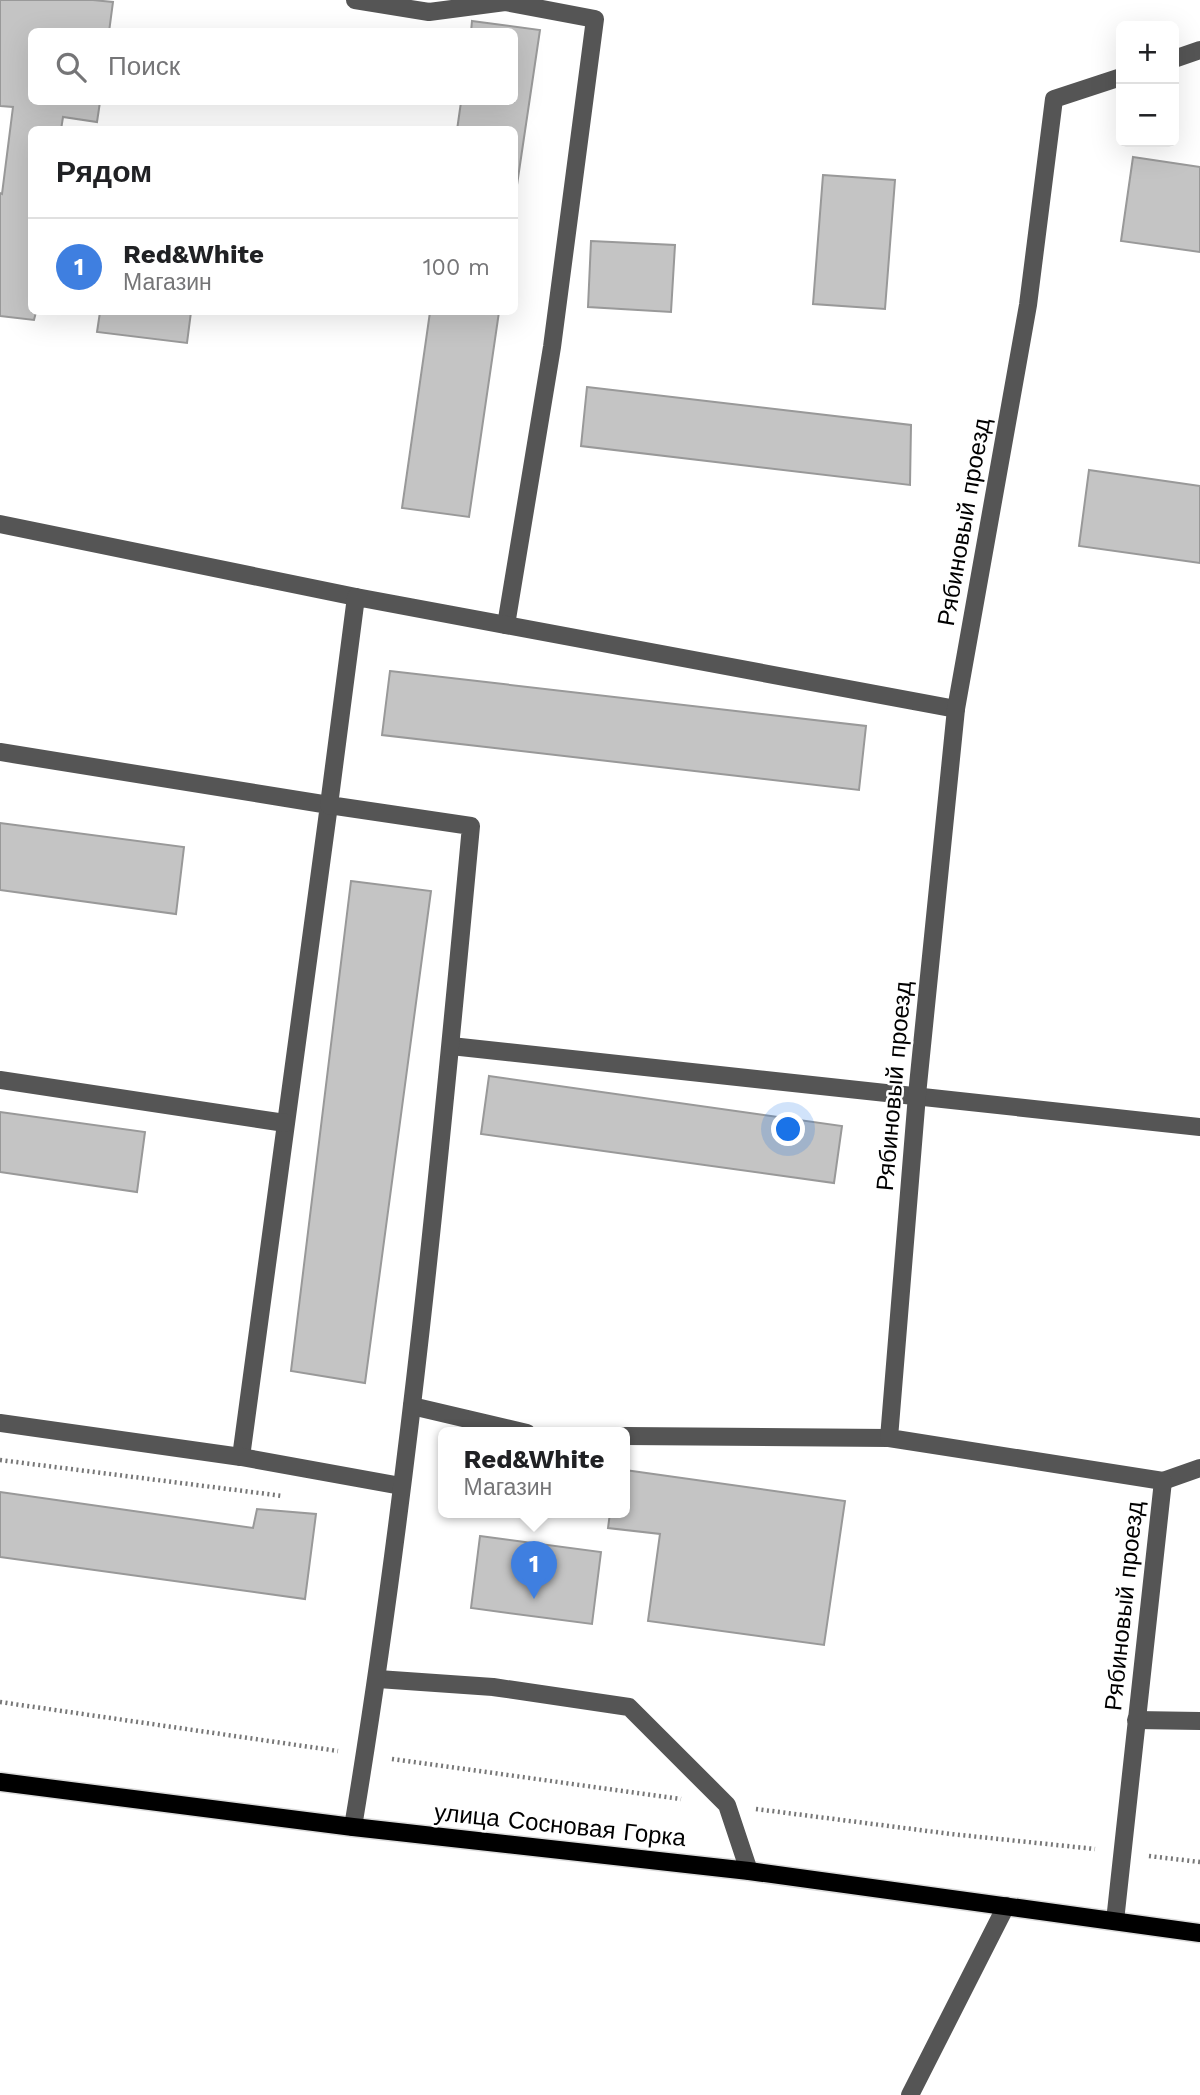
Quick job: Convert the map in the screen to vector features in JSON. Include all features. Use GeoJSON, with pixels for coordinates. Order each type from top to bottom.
{"type":"FeatureCollection","features":[{"type":"Feature","properties":{"kind":"main road","name":"улица Сосновая Горка"},"geometry":{"type":"LineString","coordinates":[[0,1782],[353,1827],[749,1871],[1200,1933]]}},
{"type":"Feature","properties":{"kind":"street"},"geometry":{"type":"LineString","coordinates":[[355,0],[429,12],[505,2],[595,19],[552,347],[506,625]]}},
{"type":"Feature","properties":{"kind":"street"},"geometry":{"type":"LineString","coordinates":[[1179,57],[1200,50]]}},
{"type":"Feature","properties":{"kind":"street","name":"Рябиновый проезд"},"geometry":{"type":"LineString","coordinates":[[1115,1921],[1163,1481],[889,1438],[917,1096],[956,709],[1028,305],[1054,99],[1116,79]]}},
{"type":"Feature","properties":{"kind":"street"},"geometry":{"type":"LineString","coordinates":[[0,524],[356,597],[956,709]]}},
{"type":"Feature","properties":{"kind":"street"},"geometry":{"type":"LineString","coordinates":[[241,1457],[356,597]]}},
{"type":"Feature","properties":{"kind":"street"},"geometry":{"type":"LineString","coordinates":[[0,752],[471,826],[451,1046],[412,1406],[378,1679],[353,1827]]}},
{"type":"Feature","properties":{"kind":"street"},"geometry":{"type":"LineString","coordinates":[[451,1046],[1200,1126]]}},
{"type":"Feature","properties":{"kind":"street"},"geometry":{"type":"LineString","coordinates":[[0,1080],[285,1123]]}},
{"type":"Feature","properties":{"kind":"street"},"geometry":{"type":"LineString","coordinates":[[412,1406],[501,1427]]}},
{"type":"Feature","properties":{"kind":"street"},"geometry":{"type":"LineString","coordinates":[[0,1423],[241,1457],[401,1486]]}},
{"type":"Feature","properties":{"kind":"street"},"geometry":{"type":"LineString","coordinates":[[630,1436],[889,1438]]}},
{"type":"Feature","properties":{"kind":"street"},"geometry":{"type":"LineString","coordinates":[[1163,1481],[1200,1468]]}},
{"type":"Feature","properties":{"kind":"street"},"geometry":{"type":"LineString","coordinates":[[378,1679],[493,1687],[629,1707],[727,1805],[749,1871]]}},
{"type":"Feature","properties":{"kind":"street"},"geometry":{"type":"LineString","coordinates":[[1136,1720],[1200,1721]]}},
{"type":"Feature","properties":{"kind":"street"},"geometry":{"type":"LineString","coordinates":[[910,2095],[1006,1906]]}},
{"type":"Feature","properties":{"kind":"path"},"geometry":{"type":"LineString","coordinates":[[0,1460],[288,1497]]}},
{"type":"Feature","properties":{"kind":"path"},"geometry":{"type":"LineString","coordinates":[[0,1702],[365,1756],[727,1805],[937,1833],[1200,1862]]}},
{"type":"Feature","properties":{"kind":"building"},"geometry":{"type":"Polygon","coordinates":[[[0,0],[113,2],[110,28],[28,28],[28,105],[100,105],[97,122],[63,117],[62,126],[28,126],[28,315],[35,315],[34,320],[0,316],[0,193],[2,194],[13,107],[0,106],[0,0]]]}},
{"type":"Feature","properties":{"kind":"building"},"geometry":{"type":"Polygon","coordinates":[[[472,21],[540,30],[518,178],[518,126],[458,126],[461,105],[518,105],[518,28],[471,28],[472,21]]]}},
{"type":"Feature","properties":{"kind":"building"},"geometry":{"type":"Polygon","coordinates":[[[1133,157],[1200,167],[1200,252],[1121,241],[1133,157]]]}},
{"type":"Feature","properties":{"kind":"building"},"geometry":{"type":"Polygon","coordinates":[[[823,175],[895,180],[885,309],[813,304],[823,175]]]}},
{"type":"Feature","properties":{"kind":"building"},"geometry":{"type":"Polygon","coordinates":[[[591,241],[675,245],[671,312],[588,307],[591,241]]]}},
{"type":"Feature","properties":{"kind":"building"},"geometry":{"type":"Polygon","coordinates":[[[100,315],[191,315],[187,343],[97,332],[100,315]]]}},
{"type":"Feature","properties":{"kind":"building"},"geometry":{"type":"Polygon","coordinates":[[[430,315],[499,315],[469,517],[402,508],[430,315]]]}},
{"type":"Feature","properties":{"kind":"building"},"geometry":{"type":"Polygon","coordinates":[[[587,387],[911,425],[910,485],[581,446],[587,387]]]}},
{"type":"Feature","properties":{"kind":"building"},"geometry":{"type":"Polygon","coordinates":[[[1089,470],[1200,486],[1200,563],[1079,546],[1089,470]]]}},
{"type":"Feature","properties":{"kind":"building"},"geometry":{"type":"Polygon","coordinates":[[[390,671],[866,726],[859,790],[382,735],[390,671]]]}},
{"type":"Feature","properties":{"kind":"building"},"geometry":{"type":"Polygon","coordinates":[[[0,823],[184,847],[176,914],[0,890],[0,823]]]}},
{"type":"Feature","properties":{"kind":"building"},"geometry":{"type":"Polygon","coordinates":[[[351,881],[431,891],[365,1383],[291,1371],[351,881]]]}},
{"type":"Feature","properties":{"kind":"building"},"geometry":{"type":"Polygon","coordinates":[[[489,1076],[842,1126],[834,1183],[481,1134],[489,1076]]]}},
{"type":"Feature","properties":{"kind":"building"},"geometry":{"type":"Polygon","coordinates":[[[0,1112],[145,1132],[137,1192],[0,1172],[0,1112]]]}},
{"type":"Feature","properties":{"kind":"building"},"geometry":{"type":"Polygon","coordinates":[[[630,1471],[845,1501],[824,1645],[648,1621],[660,1534],[608,1528],[609,1518],[630,1518],[630,1471]]]}},
{"type":"Feature","properties":{"kind":"building"},"geometry":{"type":"Polygon","coordinates":[[[0,1492],[253,1528],[257,1509],[316,1514],[305,1599],[0,1557],[0,1492]]]}},
{"type":"Feature","properties":{"kind":"building"},"geometry":{"type":"Polygon","coordinates":[[[480,1536],[601,1552],[592,1624],[471,1608],[480,1536]]]}},
{"type":"Feature","properties":{"kind":"place","name":"Red&White"},"geometry":{"type":"Point","coordinates":[534,1599]}}]}
